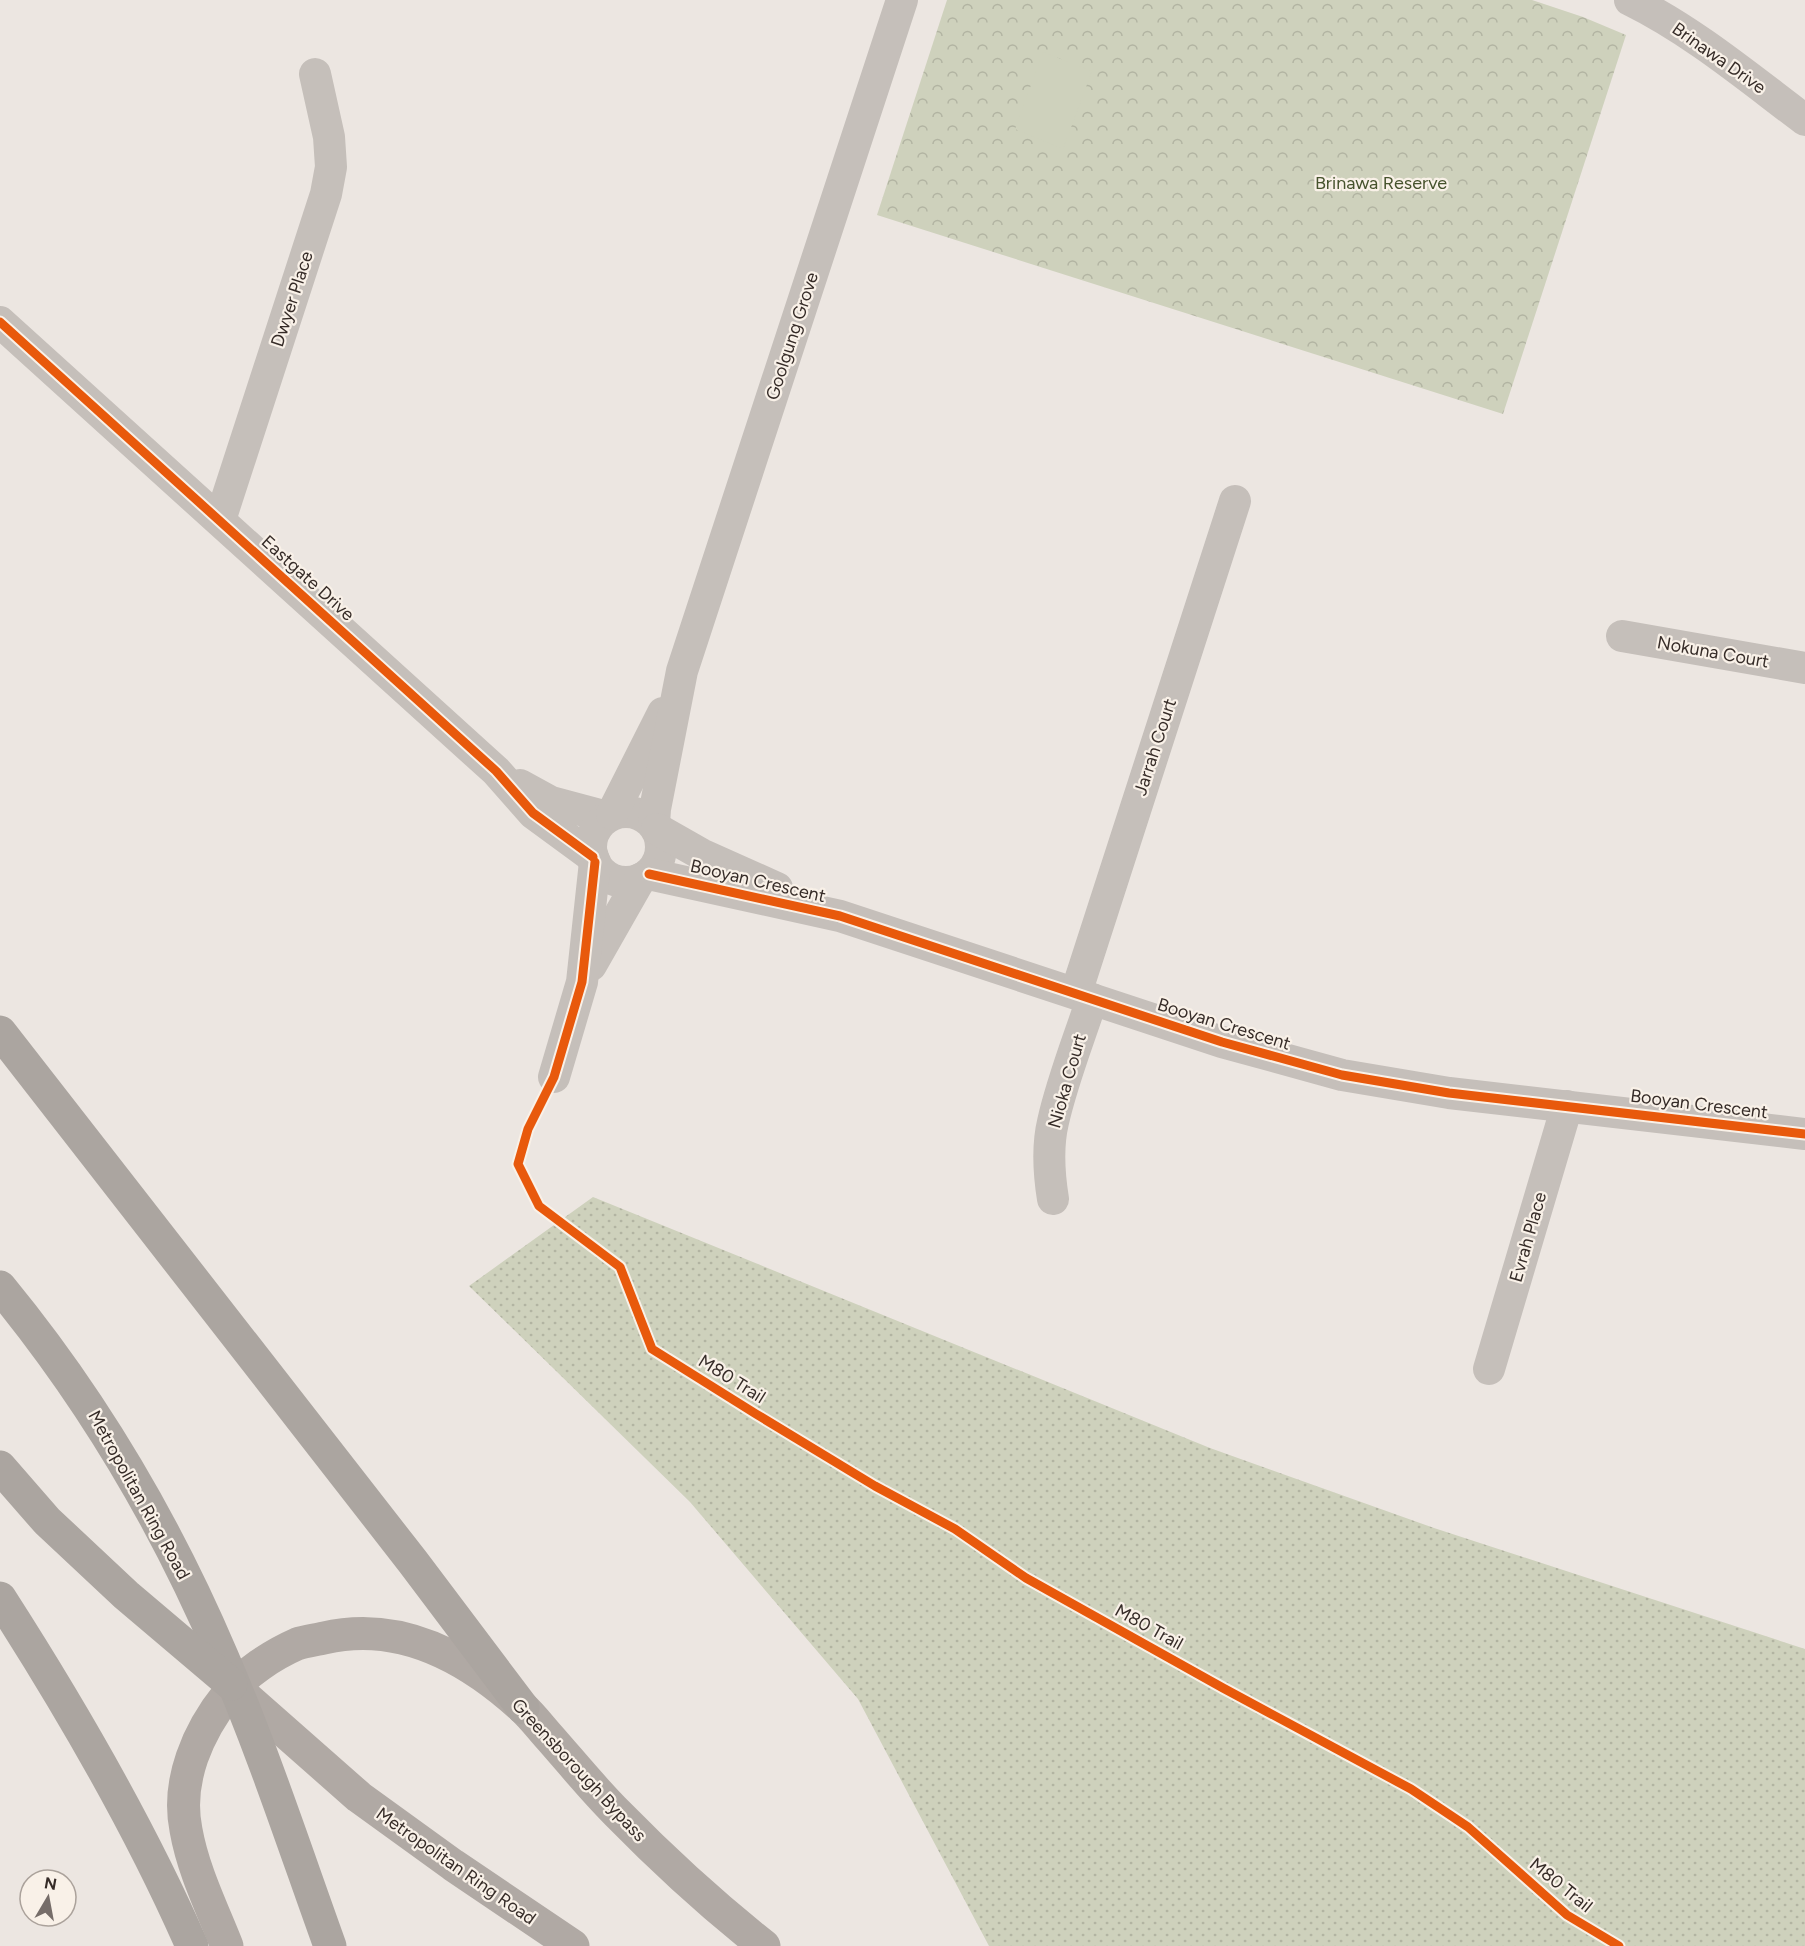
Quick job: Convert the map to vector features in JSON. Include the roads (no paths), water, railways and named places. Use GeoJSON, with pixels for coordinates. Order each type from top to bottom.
{"type":"FeatureCollection","features":[{"type":"Feature","properties":{"kind":"highway"},"geometry":{"type":"LineString","coordinates":[[0,1032],[413,1562],[523,1708]]}},
{"type":"Feature","properties":{"kind":"highway","name":"Metropolitan Ring Road"},"geometry":{"type":"LineString","coordinates":[[0,1287],[68,1375],[112,1440],[190,1584],[234,1687],[330,1946]]}},
{"type":"Feature","properties":{"kind":"highway","name":"Metropolitan Ring Road"},"geometry":{"type":"LineString","coordinates":[[0,1467],[47,1521],[126,1595],[359,1797],[453,1865],[573,1946]]}},
{"type":"Feature","properties":{"kind":"highway"},"geometry":{"type":"LineString","coordinates":[[0,1598],[46,1669],[114,1787],[192,1946]]}},
{"type":"Feature","properties":{"kind":"highway","name":"Greensborough Bypass"},"geometry":{"type":"LineString","coordinates":[[227,1946],[192,1856],[185,1828],[184,1808],[190,1762],[200,1735],[216,1709],[234,1687],[264,1663],[297,1644],[337,1635],[377,1633],[416,1641],[453,1655],[488,1678],[523,1708],[603,1798],[663,1860],[764,1946]]}},
{"type":"Feature","properties":{"kind":"street","name":"Goolgung Grove"},"geometry":{"type":"LineString","coordinates":[[656,827],[655,809],[682,671],[902,0]]}},
{"type":"Feature","properties":{"kind":"street","name":"Brinawa Drive"},"geometry":{"type":"LineString","coordinates":[[1630,0],[1651,10],[1688,35],[1805,120]]}},
{"type":"Feature","properties":{"kind":"street","name":"Dwyer Place"},"geometry":{"type":"LineString","coordinates":[[220,520],[326,194],[331,167],[329,137],[315,74]]}},
{"type":"Feature","properties":{"kind":"street","name":"Eastgate Drive"},"geometry":{"type":"LineString","coordinates":[[0,322],[496,771],[533,813],[594,860]]}},
{"type":"Feature","properties":{"kind":"street","name":"Jarrah Court"},"geometry":{"type":"LineString","coordinates":[[1084,996],[1235,501]]}},
{"type":"Feature","properties":{"kind":"street","name":"Nokuna Court"},"geometry":{"type":"LineString","coordinates":[[1622,636],[1805,669]]}},
{"type":"Feature","properties":{"kind":"street","name":"Goolgung Grove"},"geometry":{"type":"LineString","coordinates":[[610,815],[682,671]]}},
{"type":"Feature","properties":{"kind":"street","name":"Eastgate Drive"},"geometry":{"type":"LineString","coordinates":[[496,771],[551,802],[610,815]]}},
{"type":"Feature","properties":{"kind":"street"},"geometry":{"type":"LineString","coordinates":[[582,982],[644,877],[655,867],[660,858],[661,838],[656,827],[645,816],[623,811],[610,815],[595,830],[591,848],[600,871],[609,878],[619,881],[644,877]]}},
{"type":"Feature","properties":{"kind":"street","name":"Booyan Crescent"},"geometry":{"type":"LineString","coordinates":[[656,827],[701,854],[840,916],[1222,1042],[1342,1076],[1449,1092],[1805,1134]]}},
{"type":"Feature","properties":{"kind":"street"},"geometry":{"type":"LineString","coordinates":[[554,1077],[582,982],[594,860]]}},
{"type":"Feature","properties":{"kind":"street","name":"Booyan Crescent"},"geometry":{"type":"LineString","coordinates":[[644,877],[840,916]]}},
{"type":"Feature","properties":{"kind":"street","name":"Nioka Court"},"geometry":{"type":"LineString","coordinates":[[1053,1199],[1049,1162],[1053,1123],[1084,996]]}},
{"type":"Feature","properties":{"kind":"street","name":"Evrah Place"},"geometry":{"type":"LineString","coordinates":[[1489,1369],[1567,1106]]}},
{"type":"Feature","properties":{"kind":"park label","name":"Brinawa Reserve"},"geometry":{"type":"Point","coordinates":[1381,183]}}]}
